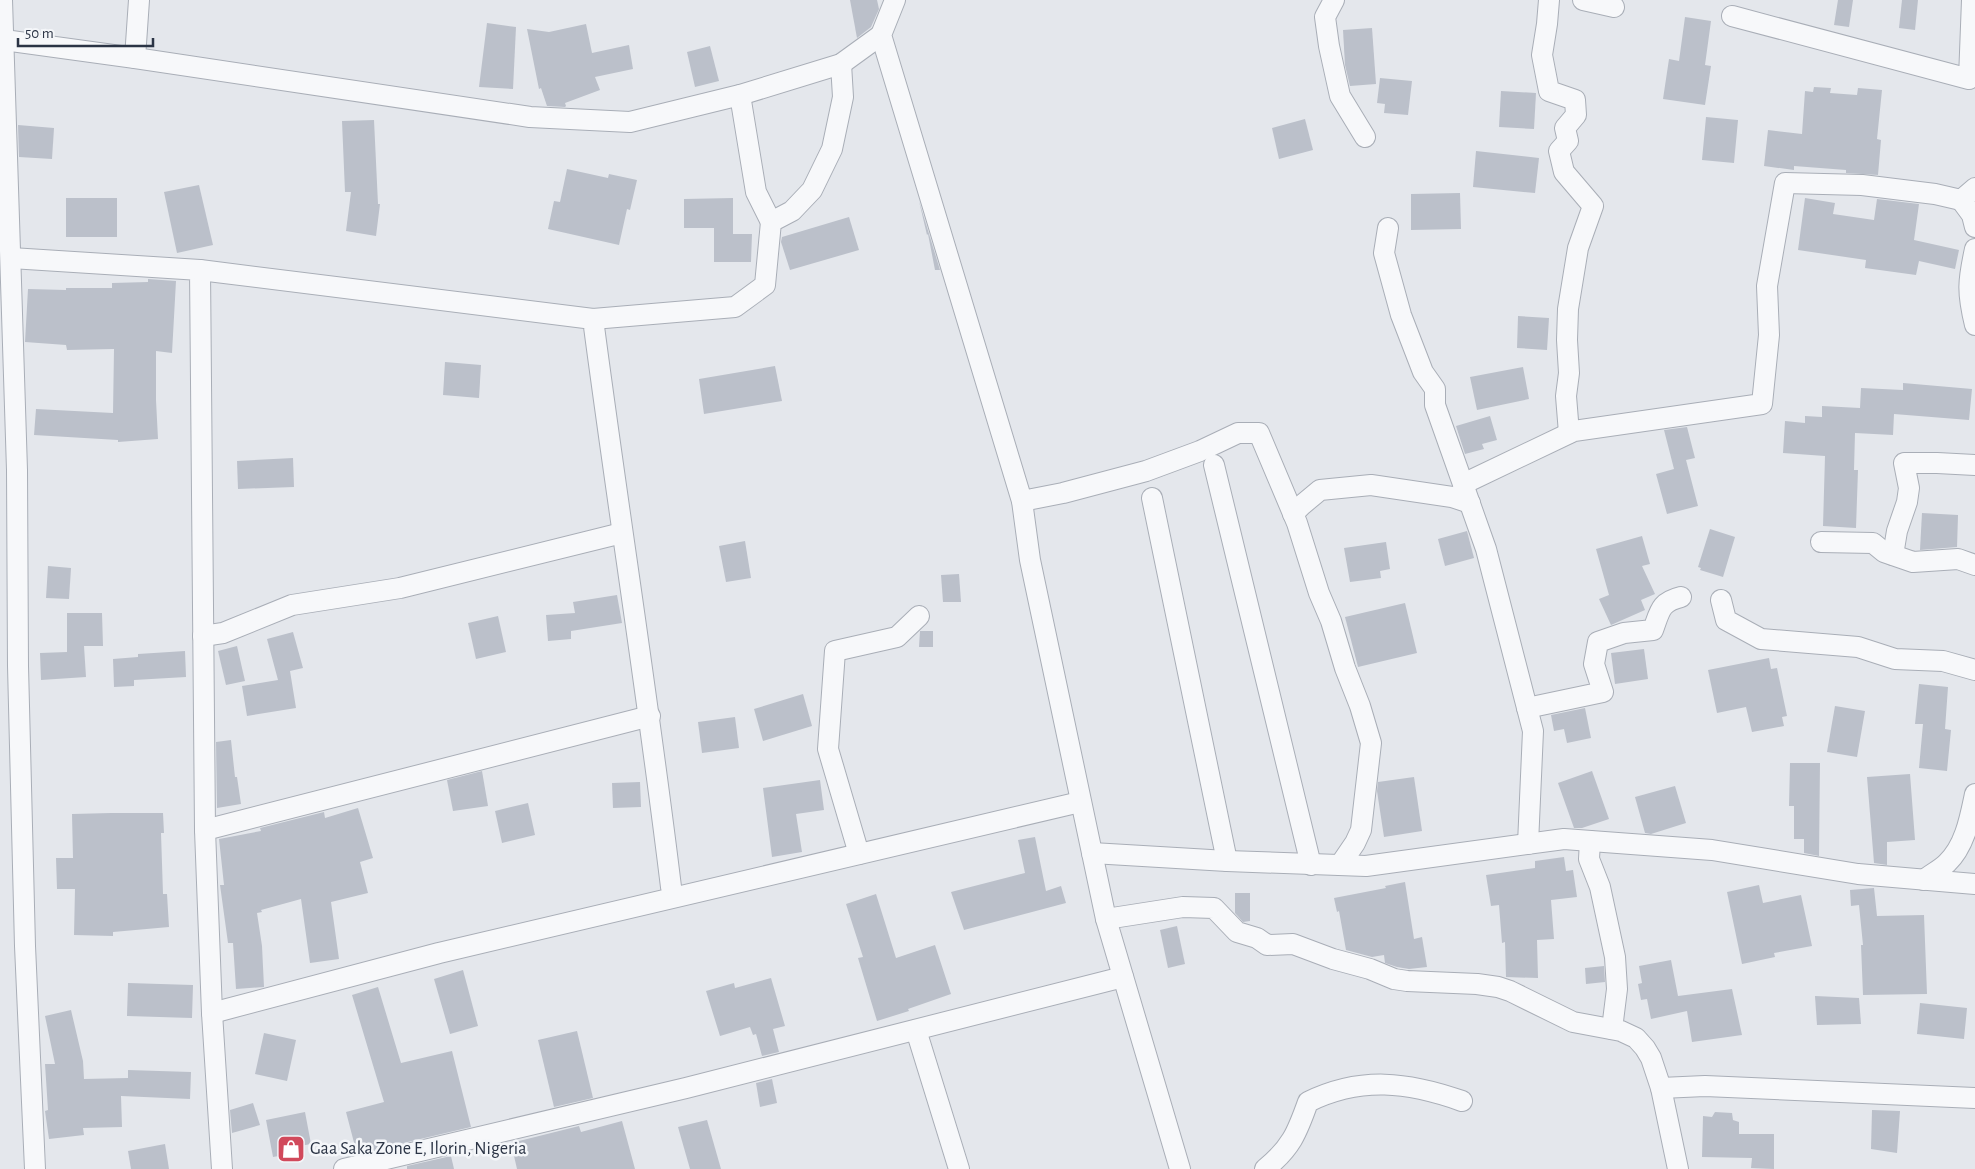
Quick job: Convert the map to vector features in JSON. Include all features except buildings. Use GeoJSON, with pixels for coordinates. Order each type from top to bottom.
{"type":"FeatureCollection","features":[{"type":"Feature","properties":{"kind":"street"},"geometry":{"type":"LineString","coordinates":[[2,0],[17,470],[18,666],[25,946],[34,1169]]}},
{"type":"Feature","properties":{"kind":"street"},"geometry":{"type":"LineString","coordinates":[[135,58],[139,0]]}},
{"type":"Feature","properties":{"kind":"street"},"geometry":{"type":"LineString","coordinates":[[4,40],[530,118],[630,122],[740,95],[841,64],[881,35],[895,0]]}},
{"type":"Feature","properties":{"kind":"street"},"geometry":{"type":"LineString","coordinates":[[1334,0],[1325,17],[1328,46],[1340,96],[1365,138]]}},
{"type":"Feature","properties":{"kind":"street"},"geometry":{"type":"LineString","coordinates":[[1548,0],[1547,24],[1542,54],[1549,91],[1575,100],[1576,115],[1565,128],[1568,141],[1559,151],[1564,172],[1593,206],[1578,248],[1568,309],[1569,373],[1566,396],[1569,433]]}},
{"type":"Feature","properties":{"kind":"street"},"geometry":{"type":"LineString","coordinates":[[1583,0],[1614,7]]}},
{"type":"Feature","properties":{"kind":"street"},"geometry":{"type":"LineString","coordinates":[[1732,16],[1972,86],[1972,0]]}},
{"type":"Feature","properties":{"kind":"street"},"geometry":{"type":"LineString","coordinates":[[881,35],[1022,501],[1030,560],[1106,919],[1180,1169]]}},
{"type":"Feature","properties":{"kind":"street"},"geometry":{"type":"LineString","coordinates":[[771,222],[792,211],[812,190],[832,149],[843,98],[841,64]]}},
{"type":"Feature","properties":{"kind":"street"},"geometry":{"type":"LineString","coordinates":[[11,258],[200,270],[594,319],[735,307],[765,285],[771,222],[756,192],[740,95]]}},
{"type":"Feature","properties":{"kind":"street"},"geometry":{"type":"LineString","coordinates":[[1293,514],[1320,490],[1371,485],[1452,497],[1466,494],[1574,431],[1762,404],[1769,334],[1767,286],[1785,182],[1862,185],[1934,194],[1968,194],[1975,227]]}},
{"type":"Feature","properties":{"kind":"street"},"geometry":{"type":"LineString","coordinates":[[1388,228],[1384,252],[1401,315],[1423,372],[1434,389],[1435,404],[1486,550],[1532,731],[1528,844]]}},
{"type":"Feature","properties":{"kind":"street"},"geometry":{"type":"LineString","coordinates":[[1975,249],[1968,282],[1969,301],[1975,325]]}},
{"type":"Feature","properties":{"kind":"street"},"geometry":{"type":"LineString","coordinates":[[200,270],[205,830],[212,1013],[222,1169]]}},
{"type":"Feature","properties":{"kind":"street"},"geometry":{"type":"LineString","coordinates":[[594,319],[622,533],[650,716],[671,887],[674,897]]}},
{"type":"Feature","properties":{"kind":"street"},"geometry":{"type":"LineString","coordinates":[[1022,501],[1064,494],[1146,471],[1200,451],[1238,433],[1259,433],[1293,514],[1319,593],[1331,621],[1345,668],[1360,706],[1371,743],[1361,830],[1340,866]]}},
{"type":"Feature","properties":{"kind":"street"},"geometry":{"type":"LineString","coordinates":[[1893,555],[1897,531],[1907,502],[1909,488],[1904,463],[1975,466]]}},
{"type":"Feature","properties":{"kind":"street"},"geometry":{"type":"LineString","coordinates":[[1214,465],[1311,865]]}},
{"type":"Feature","properties":{"kind":"street"},"geometry":{"type":"LineString","coordinates":[[1152,498],[1227,861]]}},
{"type":"Feature","properties":{"kind":"street"},"geometry":{"type":"LineString","coordinates":[[203,636],[223,633],[292,605],[400,588],[622,533]]}},
{"type":"Feature","properties":{"kind":"street"},"geometry":{"type":"LineString","coordinates":[[1821,542],[1872,543],[1884,552],[1913,562],[1958,559],[1975,566]]}},
{"type":"Feature","properties":{"kind":"street"},"geometry":{"type":"LineString","coordinates":[[1526,708],[1603,692],[1594,664],[1598,642],[1624,633],[1653,630],[1661,608],[1669,600],[1681,597]]}},
{"type":"Feature","properties":{"kind":"street"},"geometry":{"type":"LineString","coordinates":[[1721,600],[1726,620],[1761,639],[1858,647],[1896,659],[1943,661],[1975,670]]}},
{"type":"Feature","properties":{"kind":"street"},"geometry":{"type":"LineString","coordinates":[[859,854],[828,748],[835,652],[897,637],[919,616]]}},
{"type":"Feature","properties":{"kind":"street"},"geometry":{"type":"LineString","coordinates":[[205,830],[650,716]]}},
{"type":"Feature","properties":{"kind":"street"},"geometry":{"type":"LineString","coordinates":[[1924,880],[1947,863],[1962,843],[1975,794]]}},
{"type":"Feature","properties":{"kind":"street"},"geometry":{"type":"LineString","coordinates":[[212,1013],[439,953],[1080,802]]}},
{"type":"Feature","properties":{"kind":"street"},"geometry":{"type":"LineString","coordinates":[[1092,853],[1311,865],[1366,866],[1564,839],[1712,850],[1858,874],[1975,884]]}},
{"type":"Feature","properties":{"kind":"street"},"geometry":{"type":"LineString","coordinates":[[1590,841],[1588,860],[1600,888],[1615,956],[1618,989],[1612,1029]]}},
{"type":"Feature","properties":{"kind":"street"},"geometry":{"type":"LineString","coordinates":[[1106,919],[1183,907],[1214,908],[1237,932],[1257,938],[1267,945],[1293,944],[1333,959],[1370,969],[1394,979],[1498,987],[1574,1022],[1621,1030],[1636,1038],[1651,1058],[1661,1088],[1678,1169]]}},
{"type":"Feature","properties":{"kind":"street"},"geometry":{"type":"LineString","coordinates":[[344,1169],[686,1088],[1123,977]]}},
{"type":"Feature","properties":{"kind":"street"},"geometry":{"type":"LineString","coordinates":[[916,1030],[959,1169]]}},
{"type":"Feature","properties":{"kind":"street"},"geometry":{"type":"LineString","coordinates":[[1265,1169],[1282,1155],[1294,1138],[1308,1102],[1325,1094],[1367,1085],[1397,1084],[1431,1090],[1462,1100]]}},
{"type":"Feature","properties":{"kind":"street"},"geometry":{"type":"LineString","coordinates":[[1661,1088],[1705,1086],[1975,1098]]}},
{"type":"Feature","properties":{"kind":"place","name":"Gaa Saka Zone E, Ilorin, Nigeria"},"geometry":{"type":"Point","coordinates":[291,1149]}}]}
